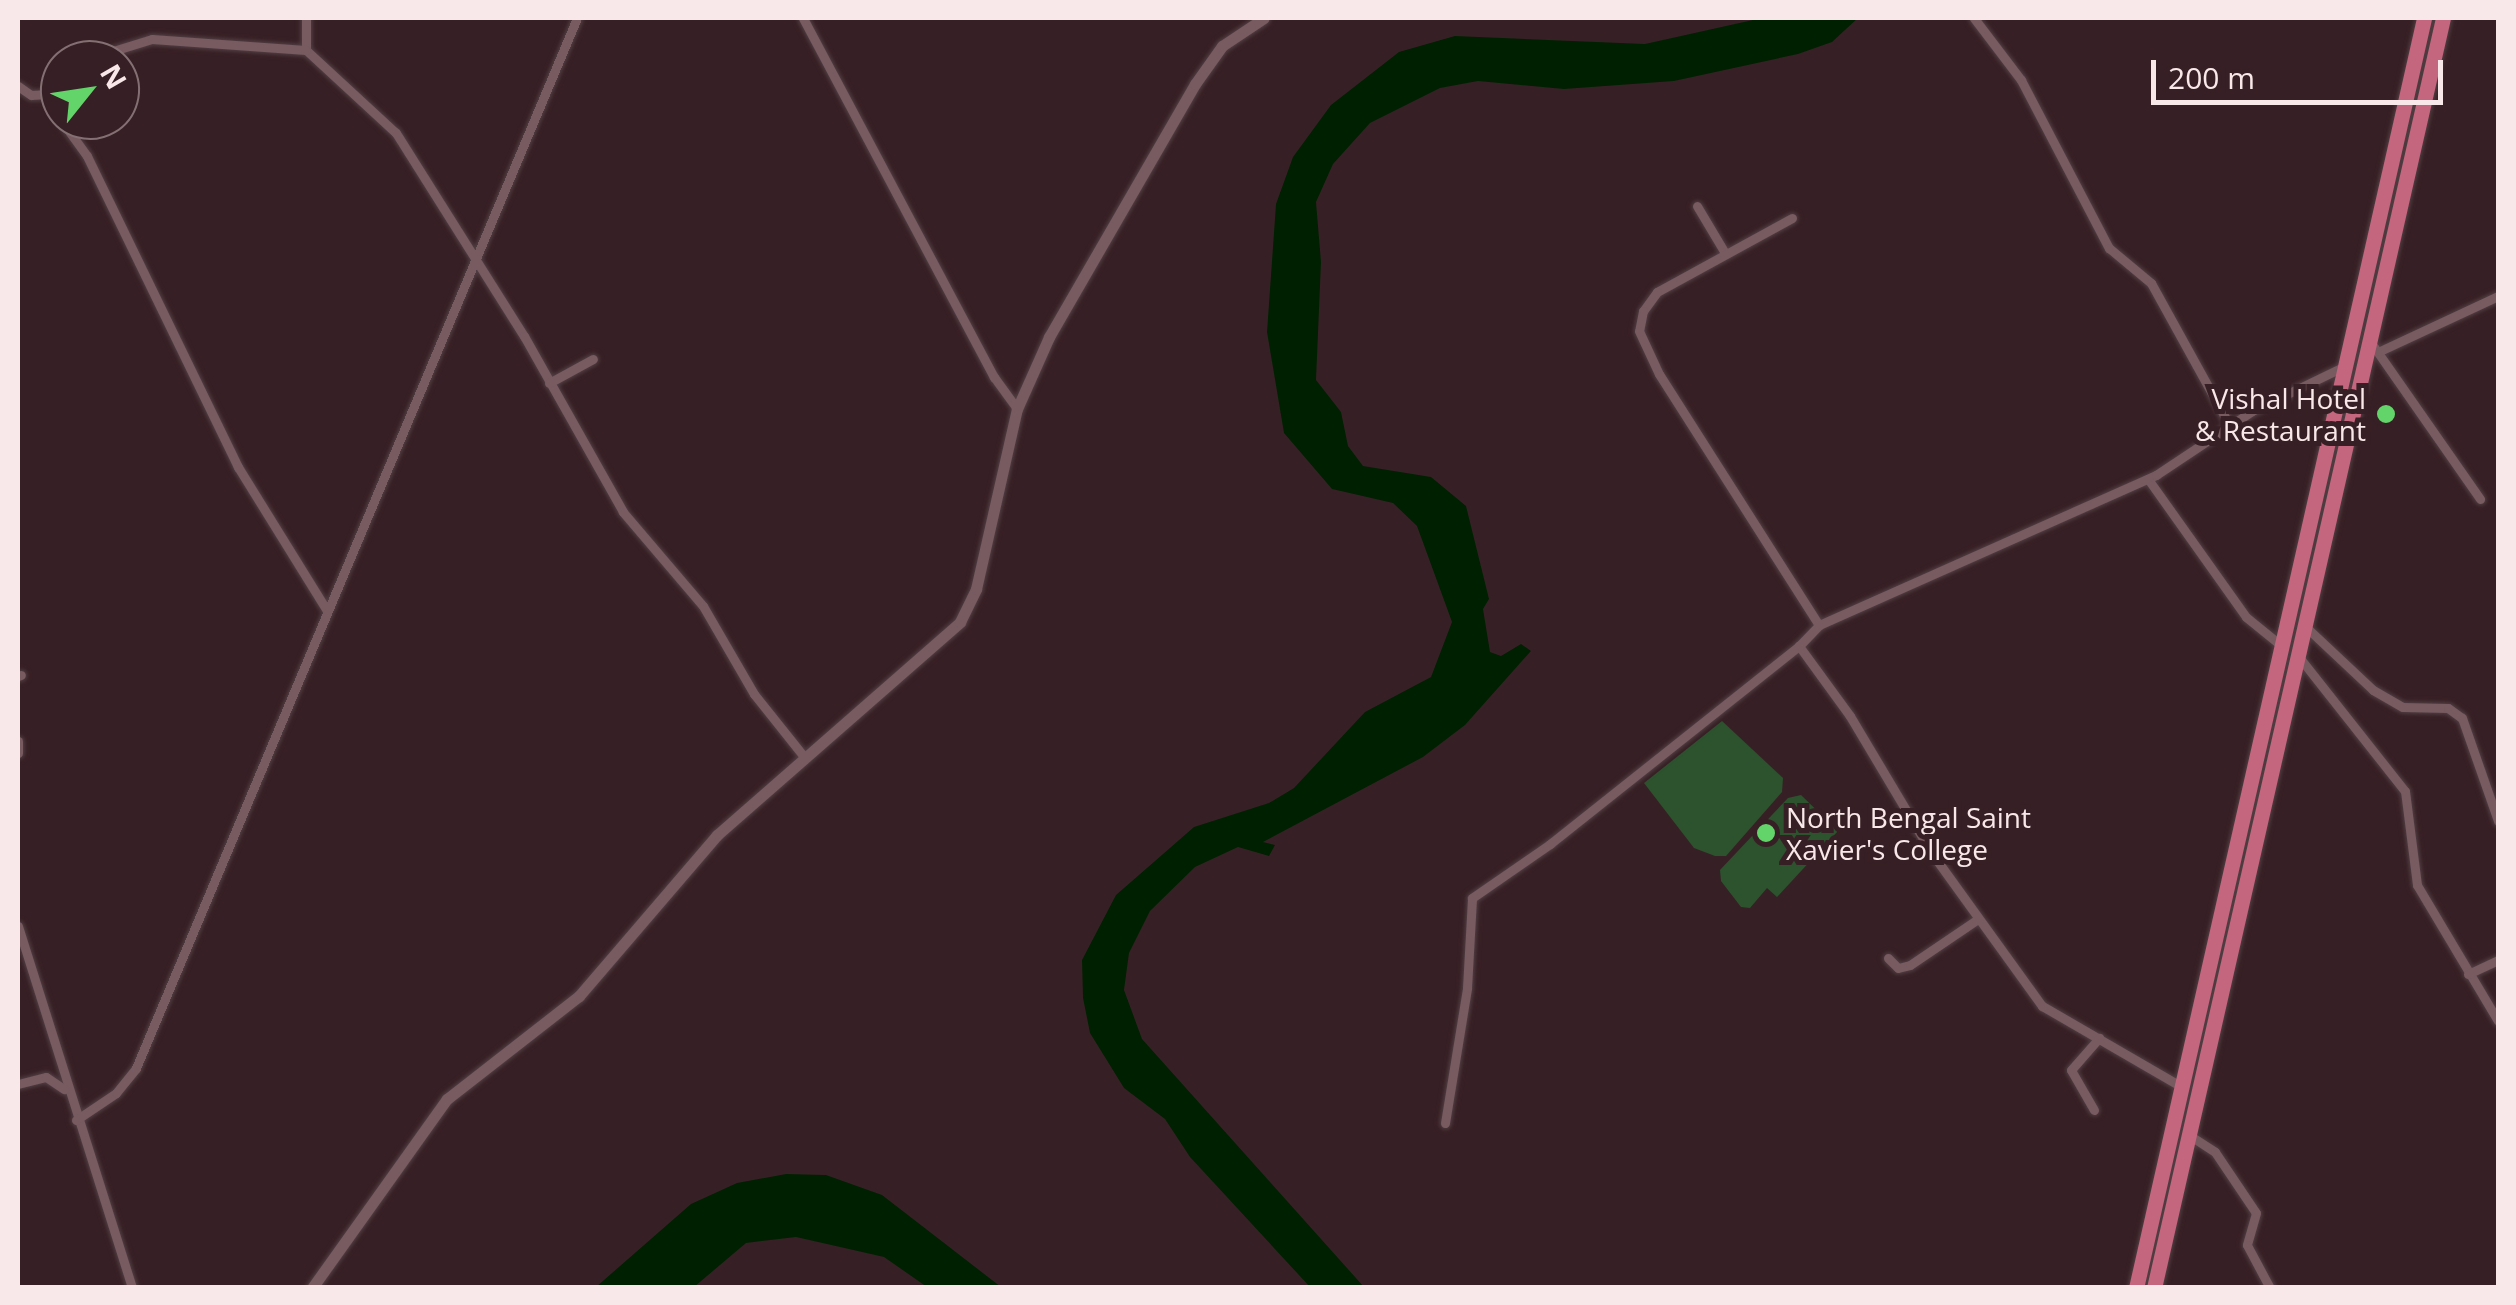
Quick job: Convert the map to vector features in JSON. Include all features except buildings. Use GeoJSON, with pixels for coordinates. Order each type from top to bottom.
{"type":"FeatureCollection","features":[{"type":"Feature","properties":{"kind":"highway"},"geometry":{"type":"LineString","coordinates":[[2136,1288],[2424,18]]}},
{"type":"Feature","properties":{"kind":"highway"},"geometry":{"type":"LineString","coordinates":[[2154,1288],[2306,628],[2376,347],[2443,18]]}},
{"type":"Feature","properties":{"kind":"street"},"geometry":{"type":"LineString","coordinates":[[306,18],[306,50]]}},
{"type":"Feature","properties":{"kind":"street"},"geometry":{"type":"LineString","coordinates":[[76,1120],[116,1093],[136,1068],[576,18]]}},
{"type":"Feature","properties":{"kind":"street"},"geometry":{"type":"LineString","coordinates":[[802,18],[994,377],[1017,408]]}},
{"type":"Feature","properties":{"kind":"street"},"geometry":{"type":"LineString","coordinates":[[312,1288],[447,1099],[579,996],[717,835],[968,613],[1017,408],[1049,338],[1195,84],[1222,46],[1264,18]]}},
{"type":"Feature","properties":{"kind":"street"},"geometry":{"type":"LineString","coordinates":[[1974,18],[2021,80],[2110,248],[2151,283],[2230,426]]}},
{"type":"Feature","properties":{"kind":"street"},"geometry":{"type":"LineString","coordinates":[[140,42],[152,38],[306,50],[396,133],[474,256],[623,512],[703,606],[754,694],[806,758]]}},
{"type":"Feature","properties":{"kind":"street"},"geometry":{"type":"LineString","coordinates":[[75,140],[87,156],[238,468],[326,609]]}},
{"type":"Feature","properties":{"kind":"street"},"geometry":{"type":"LineString","coordinates":[[1697,206],[1725,252]]}},
{"type":"Feature","properties":{"kind":"street"},"geometry":{"type":"LineString","coordinates":[[1792,218],[1657,292],[1647,302],[1639,330],[1659,374],[1819,625]]}},
{"type":"Feature","properties":{"kind":"street"},"geometry":{"type":"LineString","coordinates":[[2480,499],[2376,347],[2498,296]]}},
{"type":"Feature","properties":{"kind":"street"},"geometry":{"type":"LineString","coordinates":[[549,383],[593,359]]}},
{"type":"Feature","properties":{"kind":"street"},"geometry":{"type":"LineString","coordinates":[[1445,1123],[1467,988],[1472,898],[1550,844],[1799,646],[1819,625],[2148,479],[2230,426],[2348,365]]}},
{"type":"Feature","properties":{"kind":"street"},"geometry":{"type":"LineString","coordinates":[[2148,479],[2246,617],[2284,648]]}},
{"type":"Feature","properties":{"kind":"street"},"geometry":{"type":"LineString","coordinates":[[2306,628],[2373,690],[2403,707],[2448,708],[2462,718],[2498,821]]}},
{"type":"Feature","properties":{"kind":"street"},"geometry":{"type":"LineString","coordinates":[[1799,646],[1978,919],[2042,1006],[2182,1087]]}},
{"type":"Feature","properties":{"kind":"street"},"geometry":{"type":"LineString","coordinates":[[2300,657],[2405,791],[2417,885],[2498,1021]]}},
{"type":"Feature","properties":{"kind":"street"},"geometry":{"type":"LineString","coordinates":[[18,741],[18,754]]}},
{"type":"Feature","properties":{"kind":"street"},"geometry":{"type":"LineString","coordinates":[[1888,958],[1898,968],[1910,965],[1978,919]]}},
{"type":"Feature","properties":{"kind":"street"},"geometry":{"type":"LineString","coordinates":[[18,926],[66,1091],[132,1288]]}},
{"type":"Feature","properties":{"kind":"street"},"geometry":{"type":"LineString","coordinates":[[2468,974],[2498,960]]}},
{"type":"Feature","properties":{"kind":"street"},"geometry":{"type":"LineString","coordinates":[[2094,1110],[2071,1070],[2100,1038]]}},
{"type":"Feature","properties":{"kind":"street"},"geometry":{"type":"LineString","coordinates":[[18,1084],[46,1078],[66,1091]]}},
{"type":"Feature","properties":{"kind":"street"},"geometry":{"type":"LineString","coordinates":[[2190,1135],[2223,1162],[2256,1213],[2246,1245],[2270,1288]]}},
{"type":"Feature","properties":{"kind":"shaded area"},"geometry":{"type":"Polygon","coordinates":[[[1762,18],[1858,18],[1832,42],[1798,54],[1674,81],[1564,89],[1478,81],[1440,88],[1370,123],[1333,164],[1316,202],[1321,262],[1316,380],[1341,412],[1348,446],[1363,466],[1431,477],[1466,506],[1489,599],[1483,609],[1490,652],[1501,656],[1521,644],[1531,651],[1465,725],[1423,757],[1263,842],[1275,845],[1269,856],[1238,847],[1195,867],[1150,911],[1129,953],[1124,990],[1142,1039],[1364,1287],[1310,1287],[1190,1157],[1165,1119],[1124,1088],[1090,1033],[1083,998],[1082,960],[1116,895],[1194,827],[1269,803],[1294,788],[1365,712],[1431,677],[1452,622],[1417,526],[1393,503],[1332,489],[1284,433],[1267,332],[1276,204],[1293,157],[1331,105],[1399,52],[1455,36],[1645,44],[1762,18]]]}},
{"type":"Feature","properties":{"kind":"shaded area"},"geometry":{"type":"Polygon","coordinates":[[[1722,721],[1783,778],[1782,792],[1726,856],[1715,856],[1694,848],[1644,783],[1722,721]]]}},
{"type":"Feature","properties":{"kind":"shaded area"},"geometry":{"type":"Polygon","coordinates":[[[1801,795],[1838,831],[1777,897],[1767,888],[1750,908],[1741,907],[1721,881],[1720,870],[1788,798],[1801,795]]]}},
{"type":"Feature","properties":{"kind":"shaded area"},"geometry":{"type":"Polygon","coordinates":[[[786,1174],[826,1175],[882,1195],[1001,1287],[927,1287],[884,1257],[796,1237],[746,1243],[694,1287],[596,1287],[691,1204],[737,1183],[786,1174]]]}},
{"type":"Feature","properties":{"kind":"place","name":"Vishal Hotel & Restaurant"},"geometry":{"type":"Point","coordinates":[2386,414]}},
{"type":"Feature","properties":{"kind":"place","name":"North Bengal Saint Xavier's College"},"geometry":{"type":"Point","coordinates":[1766,833]}}]}
